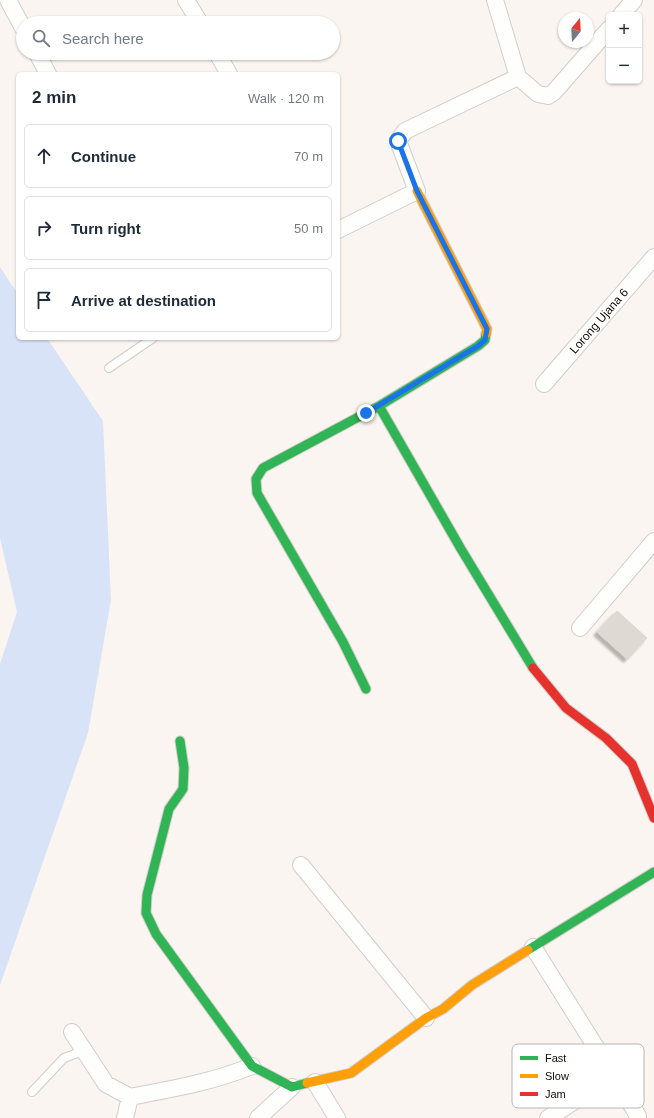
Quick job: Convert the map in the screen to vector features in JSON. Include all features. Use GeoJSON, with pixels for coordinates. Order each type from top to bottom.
{"type":"FeatureCollection","features":[{"type":"Feature","properties":{"kind":"street"},"geometry":{"type":"LineString","coordinates":[[8,0],[17,16]]}},
{"type":"Feature","properties":{"kind":"street"},"geometry":{"type":"LineString","coordinates":[[186,0],[196,16]]}},
{"type":"Feature","properties":{"kind":"street"},"geometry":{"type":"LineString","coordinates":[[495,0],[518,77],[538,94],[548,96],[554,92],[606,32]]}},
{"type":"Feature","properties":{"kind":"street"},"geometry":{"type":"LineString","coordinates":[[624,12],[634,0]]}},
{"type":"Feature","properties":{"kind":"street"},"geometry":{"type":"LineString","coordinates":[[41,60],[47,72]]}},
{"type":"Feature","properties":{"kind":"street"},"geometry":{"type":"LineString","coordinates":[[221,60],[228,72]]}},
{"type":"Feature","properties":{"kind":"street"},"geometry":{"type":"LineString","coordinates":[[366,689],[343,642],[256,493],[254,484],[257,475],[263,468],[379,406],[478,346],[485,340],[487,329],[417,191],[398,141],[401,135],[406,131],[518,77]]}},
{"type":"Feature","properties":{"kind":"street"},"geometry":{"type":"LineString","coordinates":[[340,229],[417,191]]}},
{"type":"Feature","properties":{"kind":"street","name":"Lorong Ujana 6"},"geometry":{"type":"LineString","coordinates":[[544,384],[654,257]]}},
{"type":"Feature","properties":{"kind":"street"},"geometry":{"type":"LineString","coordinates":[[379,406],[462,549],[538,675],[566,708],[606,738],[632,764],[654,818]]}},
{"type":"Feature","properties":{"kind":"street"},"geometry":{"type":"LineString","coordinates":[[580,628],[654,541]]}},
{"type":"Feature","properties":{"kind":"street"},"geometry":{"type":"LineString","coordinates":[[180,742],[184,768],[183,789],[169,809],[147,895],[146,913],[156,934],[252,1066],[292,1087]]}},
{"type":"Feature","properties":{"kind":"street"},"geometry":{"type":"LineString","coordinates":[[301,866],[426,1018]]}},
{"type":"Feature","properties":{"kind":"street"},"geometry":{"type":"LineString","coordinates":[[258,1118],[292,1087],[351,1073],[426,1018],[443,1009],[472,985],[654,872]]}},
{"type":"Feature","properties":{"kind":"street"},"geometry":{"type":"LineString","coordinates":[[533,947],[594,1044]]}},
{"type":"Feature","properties":{"kind":"street"},"geometry":{"type":"LineString","coordinates":[[72,1032],[106,1084],[130,1097],[194,1085],[233,1074],[252,1066]]}},
{"type":"Feature","properties":{"kind":"street"},"geometry":{"type":"LineString","coordinates":[[315,1082],[337,1118]]}},
{"type":"Feature","properties":{"kind":"street"},"geometry":{"type":"LineString","coordinates":[[125,1118],[130,1097]]}},
{"type":"Feature","properties":{"kind":"street"},"geometry":{"type":"LineString","coordinates":[[548,1118],[564,1108]]}},
{"type":"Feature","properties":{"kind":"street"},"geometry":{"type":"LineString","coordinates":[[633,1108],[638,1116]]}},
{"type":"Feature","properties":{"kind":"lane"},"geometry":{"type":"LineString","coordinates":[[109,368],[150,340]]}},
{"type":"Feature","properties":{"kind":"lane"},"geometry":{"type":"LineString","coordinates":[[32,1092],[64,1058],[83,1051]]}},
{"type":"Feature","properties":{"kind":"water"},"geometry":{"type":"Polygon","coordinates":[[[0,267],[16,291],[16,340],[48,340],[103,421],[111,600],[88,733],[0,985],[0,664],[17,612],[0,538],[0,267]]]}},
{"type":"Feature","properties":{"kind":"building"},"geometry":{"type":"Polygon","coordinates":[[[617,611],[647,638],[627,659],[597,632],[617,611]]]}},
{"type":"Feature","properties":{"kind":"traffic: fast"},"geometry":{"type":"LineString","coordinates":[[366,689],[343,642],[257,493],[256,479],[263,468],[379,406],[478,346],[485,340],[486,334]]}},
{"type":"Feature","properties":{"kind":"traffic: fast"},"geometry":{"type":"LineString","coordinates":[[379,406],[461,549],[533,668]]}},
{"type":"Feature","properties":{"kind":"traffic: fast"},"geometry":{"type":"LineString","coordinates":[[180,741],[184,768],[183,789],[169,809],[147,895],[146,913],[156,934],[252,1066],[292,1087],[307,1083]]}},
{"type":"Feature","properties":{"kind":"traffic: fast"},"geometry":{"type":"LineString","coordinates":[[528,950],[654,872]]}},
{"type":"Feature","properties":{"kind":"traffic: slow"},"geometry":{"type":"LineString","coordinates":[[417,191],[487,329],[486,334]]}},
{"type":"Feature","properties":{"kind":"traffic: slow"},"geometry":{"type":"LineString","coordinates":[[307,1083],[351,1073],[426,1018],[443,1009],[472,985],[528,950]]}},
{"type":"Feature","properties":{"kind":"traffic: jam"},"geometry":{"type":"LineString","coordinates":[[533,668],[566,708],[606,738],[632,764],[654,818]]}},
{"type":"Feature","properties":{"kind":"route"},"geometry":{"type":"LineString","coordinates":[[366,413],[478,346],[485,340],[487,329],[417,191],[398,141]]}}]}
